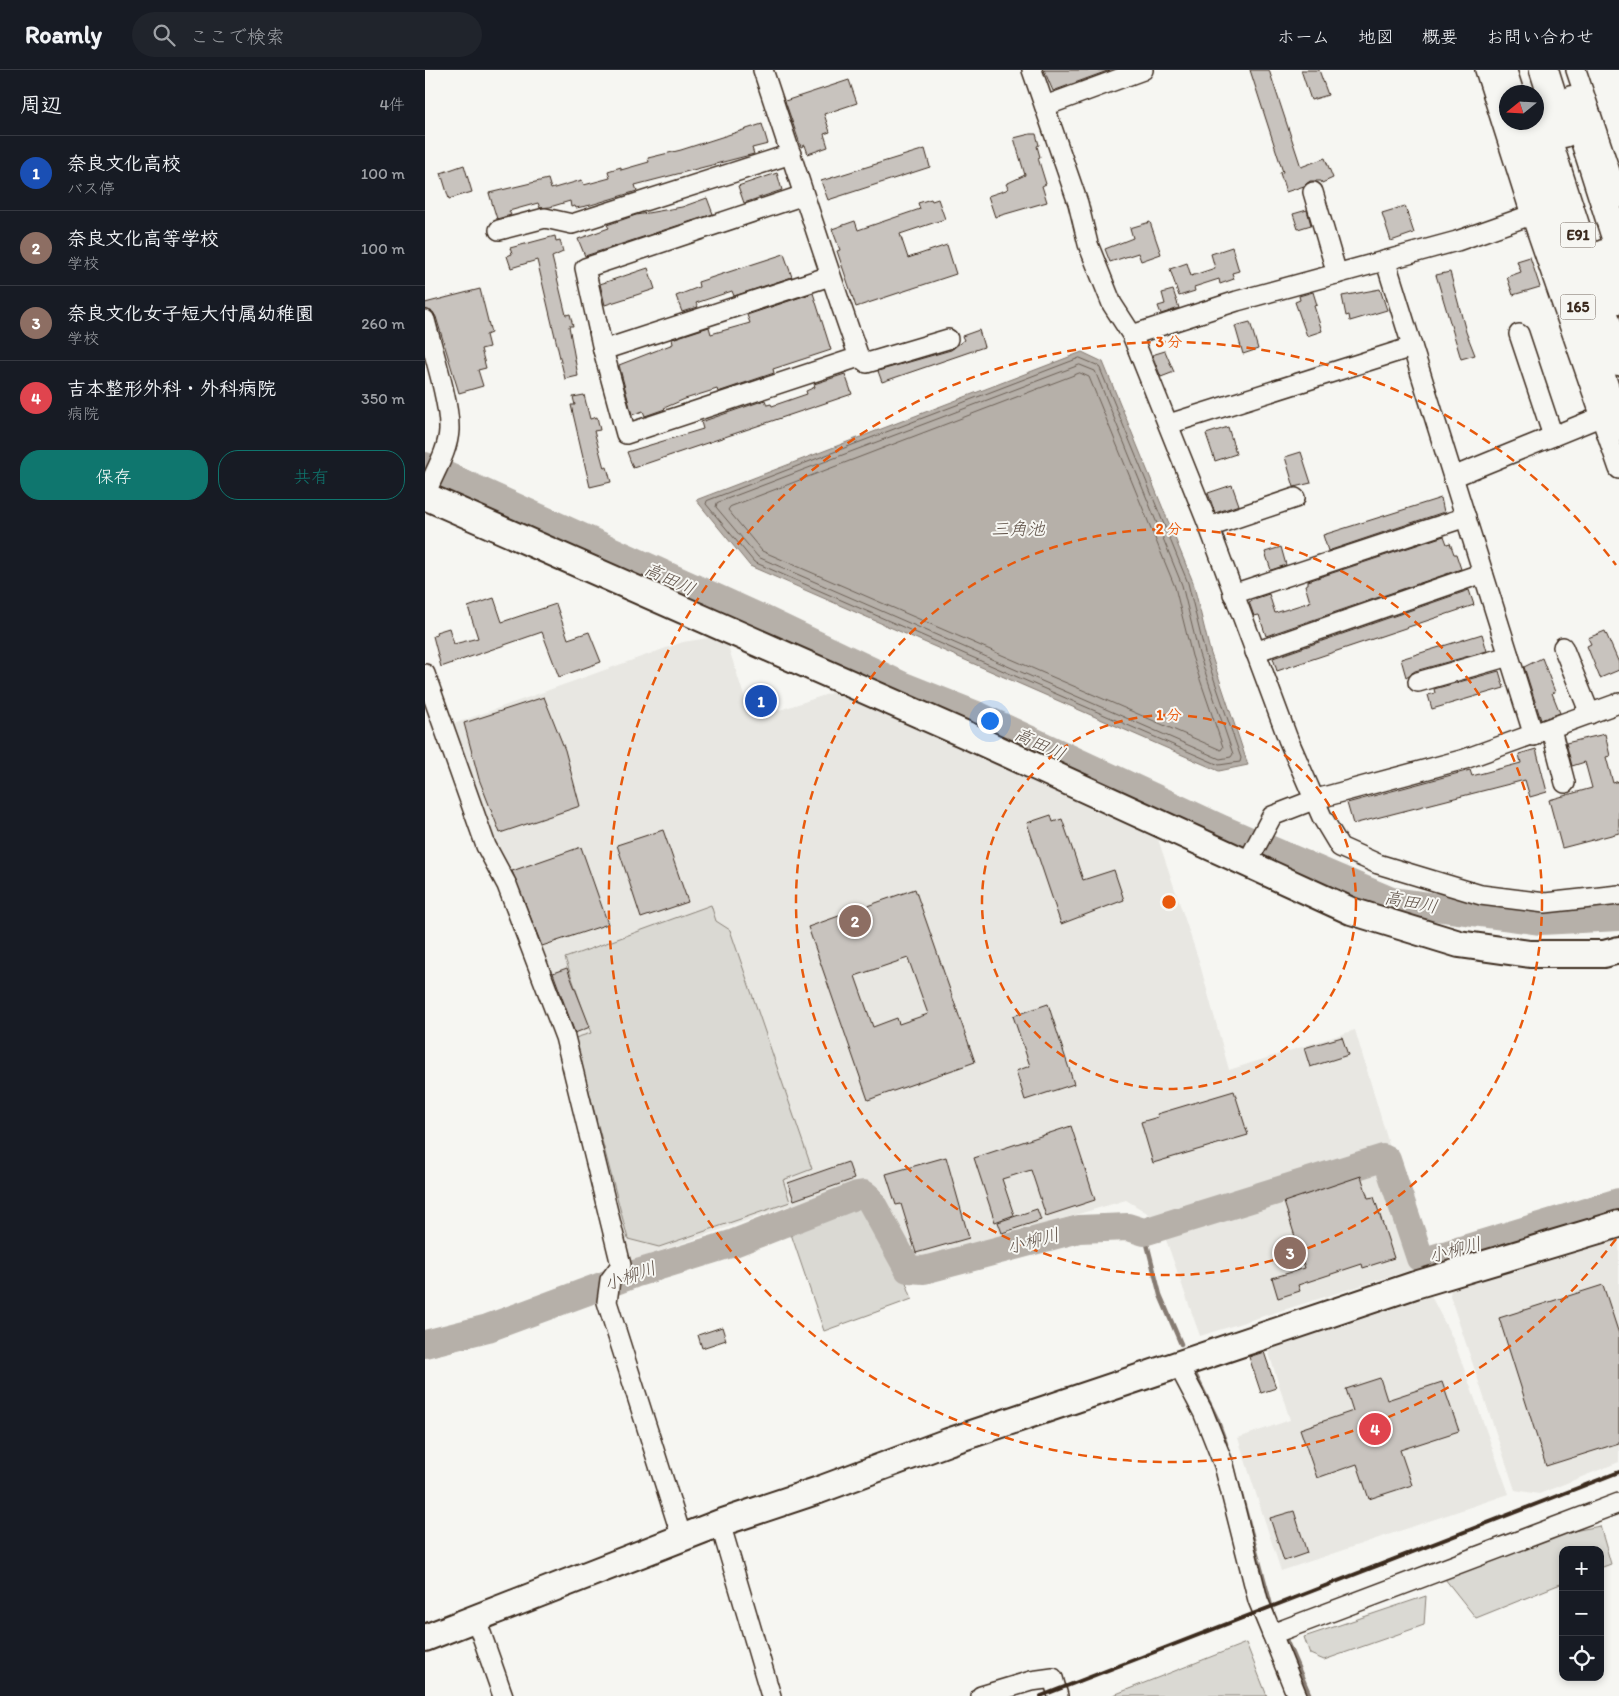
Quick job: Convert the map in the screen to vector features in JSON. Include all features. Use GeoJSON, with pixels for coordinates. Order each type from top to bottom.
{"type":"FeatureCollection","features":[{"type":"Feature","properties":{"kind":"highway"},"geometry":{"type":"LineString","coordinates":[[1501,70],[1506,85]]}},
{"type":"Feature","properties":{"kind":"highway"},"geometry":{"type":"LineString","coordinates":[[1524,70],[1529,85]]}},
{"type":"Feature","properties":{"kind":"highway","name":"E91"},"geometry":{"type":"LineString","coordinates":[[1544,70],[1619,299]]}},
{"type":"Feature","properties":{"kind":"highway"},"geometry":{"type":"LineString","coordinates":[[1562,70],[1614,190],[1619,247]]}},
{"type":"Feature","properties":{"kind":"highway","name":"165"},"geometry":{"type":"LineString","coordinates":[[1520,130],[1540,217],[1609,421]]}},
{"type":"Feature","properties":{"kind":"highway","name":"E91"},"geometry":{"type":"LineString","coordinates":[[1544,130],[1619,361]]}},
{"type":"Feature","properties":{"kind":"street"},"geometry":{"type":"LineString","coordinates":[[763,70],[830,276],[859,356],[867,363],[949,339]]}},
{"type":"Feature","properties":{"kind":"street"},"geometry":{"type":"LineString","coordinates":[[1032,70],[1078,203],[1088,244],[1112,304],[1132,334],[1169,424],[1288,739],[1322,816],[1340,847],[1377,864],[1481,895],[1545,903],[1619,895]]}},
{"type":"Feature","properties":{"kind":"street"},"geometry":{"type":"LineString","coordinates":[[1045,106],[1143,70]]}},
{"type":"Feature","properties":{"kind":"street"},"geometry":{"type":"LineString","coordinates":[[1132,334],[1237,301],[1540,217],[1485,70]]}},
{"type":"Feature","properties":{"kind":"street"},"geometry":{"type":"LineString","coordinates":[[1577,70],[1614,190]]}},
{"type":"Feature","properties":{"kind":"street"},"geometry":{"type":"LineString","coordinates":[[499,230],[545,218],[572,224],[791,154]]}},
{"type":"Feature","properties":{"kind":"street"},"geometry":{"type":"LineString","coordinates":[[1313,192],[1337,274]]}},
{"type":"Feature","properties":{"kind":"street"},"geometry":{"type":"LineString","coordinates":[[804,195],[585,268],[603,350],[626,434],[859,356]]}},
{"type":"Feature","properties":{"kind":"street"},"geometry":{"type":"LineString","coordinates":[[1387,260],[1412,347],[1509,656],[1565,783]]}},
{"type":"Feature","properties":{"kind":"street"},"geometry":{"type":"LineString","coordinates":[[603,350],[830,276]]}},
{"type":"Feature","properties":{"kind":"street"},"geometry":{"type":"LineString","coordinates":[[425,320],[447,411],[449,430],[445,448],[427,491],[971,737],[1249,860],[1351,910],[1459,944],[1530,954],[1604,954],[1619,950]]}},
{"type":"Feature","properties":{"kind":"street"},"geometry":{"type":"LineString","coordinates":[[1519,334],[1553,436]]}},
{"type":"Feature","properties":{"kind":"street"},"geometry":{"type":"LineString","coordinates":[[1169,424],[1412,347]]}},
{"type":"Feature","properties":{"kind":"street"},"geometry":{"type":"LineString","coordinates":[[1453,477],[1553,436],[1609,421],[1619,469]]}},
{"type":"Feature","properties":{"kind":"street"},"geometry":{"type":"LineString","coordinates":[[1209,527],[1295,498]]}},
{"type":"Feature","properties":{"kind":"street"},"geometry":{"type":"LineString","coordinates":[[1233,594],[1466,518]]}},
{"type":"Feature","properties":{"kind":"street"},"geometry":{"type":"LineString","coordinates":[[1255,652],[1483,574]]}},
{"type":"Feature","properties":{"kind":"street"},"geometry":{"type":"LineString","coordinates":[[1563,647],[1590,714]]}},
{"type":"Feature","properties":{"kind":"street"},"geometry":{"type":"LineString","coordinates":[[1418,682],[1509,656]]}},
{"type":"Feature","properties":{"kind":"street"},"geometry":{"type":"LineString","coordinates":[[425,674],[486,846],[507,885],[565,1037],[621,1265],[609,1285],[607,1302],[681,1538]]}},
{"type":"Feature","properties":{"kind":"street"},"geometry":{"type":"LineString","coordinates":[[1249,860],[1266,824],[1272,816],[1316,799],[1465,759],[1619,703]]}},
{"type":"Feature","properties":{"kind":"street"},"geometry":{"type":"LineString","coordinates":[[425,1638],[720,1523],[819,1490],[948,1442],[1415,1284],[1619,1224]]}},
{"type":"Feature","properties":{"kind":"street"},"geometry":{"type":"LineString","coordinates":[[1180,1364],[1183,1376],[1203,1412],[1224,1465],[1258,1600],[1297,1696]]}},
{"type":"Feature","properties":{"kind":"street"},"geometry":{"type":"LineString","coordinates":[[1272,1634],[1619,1503]]}},
{"type":"Feature","properties":{"kind":"street"},"geometry":{"type":"LineString","coordinates":[[720,1523],[771,1696]]}},
{"type":"Feature","properties":{"kind":"street"},"geometry":{"type":"LineString","coordinates":[[476,1619],[503,1696]]}},
{"type":"Feature","properties":{"kind":"street"},"geometry":{"type":"LineString","coordinates":[[981,1696],[1031,1681],[1053,1678],[1058,1696]]}},
{"type":"Feature","properties":{"kind":"shaded area"},"geometry":{"type":"Polygon","coordinates":[[[720,636],[726,640],[745,699],[765,715],[837,691],[1157,836],[1199,961],[1229,1070],[1355,1030],[1390,1148],[1157,1219],[1126,1200],[909,1264],[882,1196],[871,1185],[857,1182],[629,1262],[570,1034],[448,726],[683,642],[720,636]]]}},
{"type":"Feature","properties":{"kind":"shaded area"},"geometry":{"type":"Polygon","coordinates":[[[711,905],[716,921],[730,930],[812,1169],[783,1180],[790,1202],[659,1247],[628,1239],[575,1038],[591,1033],[565,958],[711,905]]]}},
{"type":"Feature","properties":{"kind":"shaded area"},"geometry":{"type":"Polygon","coordinates":[[[1381,1168],[1414,1269],[1200,1336],[1165,1237],[1381,1168]]]}},
{"type":"Feature","properties":{"kind":"shaded area"},"geometry":{"type":"Polygon","coordinates":[[[861,1199],[868,1204],[902,1271],[912,1299],[824,1331],[789,1228],[861,1199]]]}},
{"type":"Feature","properties":{"kind":"shaded area"},"geometry":{"type":"Polygon","coordinates":[[[1619,1237],[1619,1462],[1539,1494],[1515,1490],[1450,1296],[1451,1288],[1619,1237]]]}},
{"type":"Feature","properties":{"kind":"shaded area"},"geometry":{"type":"Polygon","coordinates":[[[1431,1296],[1454,1341],[1509,1494],[1281,1571],[1238,1438],[1290,1420],[1268,1350],[1431,1296]]]}},
{"type":"Feature","properties":{"kind":"shaded area"},"geometry":{"type":"Polygon","coordinates":[[[1600,1526],[1611,1564],[1604,1567],[1604,1546],[1559,1546],[1559,1585],[1476,1618],[1445,1579],[1563,1533],[1600,1526]]]}},
{"type":"Feature","properties":{"kind":"shaded area"},"geometry":{"type":"Polygon","coordinates":[[[1426,1596],[1424,1625],[1324,1660],[1310,1654],[1304,1637],[1426,1596]]]}},
{"type":"Feature","properties":{"kind":"shaded area"},"geometry":{"type":"Polygon","coordinates":[[[1246,1643],[1267,1696],[1111,1696],[1246,1643]]]}},
{"type":"Feature","properties":{"kind":"water","name":"三角池"},"geometry":{"type":"Polygon","coordinates":[[[1082,352],[1103,362],[1193,582],[1210,651],[1248,765],[1219,771],[750,566],[696,500],[1082,352]]]}},
{"type":"Feature","properties":{"kind":"building"},"geometry":{"type":"Polygon","coordinates":[[[1044,70],[1110,70],[1053,91],[1044,70]]]}},
{"type":"Feature","properties":{"kind":"building"},"geometry":{"type":"Polygon","coordinates":[[[1250,70],[1269,70],[1301,167],[1325,158],[1333,178],[1322,183],[1321,181],[1310,181],[1304,186],[1286,192],[1280,173],[1283,172],[1250,70]]]}},
{"type":"Feature","properties":{"kind":"building"},"geometry":{"type":"Polygon","coordinates":[[[1301,70],[1319,70],[1328,95],[1311,100],[1301,70]]]}},
{"type":"Feature","properties":{"kind":"building"},"geometry":{"type":"Polygon","coordinates":[[[849,80],[857,103],[824,114],[830,132],[824,134],[828,147],[808,154],[805,145],[801,147],[785,101],[849,80]]]}},
{"type":"Feature","properties":{"kind":"building"},"geometry":{"type":"Polygon","coordinates":[[[762,124],[768,144],[752,148],[754,154],[635,185],[637,191],[591,205],[576,208],[575,206],[571,207],[570,201],[540,208],[538,203],[509,211],[511,215],[497,219],[489,193],[548,179],[551,189],[582,180],[584,185],[610,178],[608,171],[621,167],[621,170],[649,162],[648,158],[681,150],[762,124]]]}},
{"type":"Feature","properties":{"kind":"building"},"geometry":{"type":"Polygon","coordinates":[[[1036,134],[1039,145],[1037,146],[1040,157],[1038,158],[1046,184],[1042,186],[1047,202],[995,217],[988,196],[1006,190],[1008,188],[1006,184],[1025,175],[1014,138],[1036,134]]]}},
{"type":"Feature","properties":{"kind":"building"},"geometry":{"type":"Polygon","coordinates":[[[925,149],[930,167],[828,200],[821,181],[925,149]]]}},
{"type":"Feature","properties":{"kind":"building"},"geometry":{"type":"Polygon","coordinates":[[[464,165],[472,192],[449,199],[441,173],[464,165]]]}},
{"type":"Feature","properties":{"kind":"building"},"geometry":{"type":"Polygon","coordinates":[[[777,173],[782,190],[744,203],[738,186],[777,173]]]}},
{"type":"Feature","properties":{"kind":"building"},"geometry":{"type":"Polygon","coordinates":[[[707,198],[713,214],[585,256],[578,239],[609,228],[607,225],[636,215],[682,207],[707,198]]]}},
{"type":"Feature","properties":{"kind":"building"},"geometry":{"type":"Polygon","coordinates":[[[931,199],[932,201],[938,199],[945,219],[900,234],[908,258],[947,245],[956,274],[856,307],[837,251],[840,250],[832,229],[855,221],[858,230],[920,209],[918,203],[931,199]]]}},
{"type":"Feature","properties":{"kind":"building"},"geometry":{"type":"Polygon","coordinates":[[[1405,206],[1414,233],[1391,241],[1382,213],[1405,206]]]}},
{"type":"Feature","properties":{"kind":"building"},"geometry":{"type":"Polygon","coordinates":[[[1307,210],[1311,225],[1298,229],[1293,214],[1307,210]]]}},
{"type":"Feature","properties":{"kind":"building"},"geometry":{"type":"Polygon","coordinates":[[[1150,222],[1161,254],[1141,261],[1138,253],[1110,262],[1105,249],[1133,238],[1130,228],[1150,222]]]}},
{"type":"Feature","properties":{"kind":"building"},"geometry":{"type":"Polygon","coordinates":[[[555,236],[556,241],[560,240],[563,252],[552,257],[566,315],[570,314],[573,326],[569,326],[578,376],[565,379],[537,260],[511,268],[507,256],[512,254],[510,248],[555,236]]]}},
{"type":"Feature","properties":{"kind":"building"},"geometry":{"type":"Polygon","coordinates":[[[1232,247],[1239,271],[1232,273],[1234,279],[1220,284],[1219,279],[1194,287],[1195,291],[1179,296],[1170,269],[1187,263],[1191,276],[1215,268],[1211,254],[1232,247]]]}},
{"type":"Feature","properties":{"kind":"building"},"geometry":{"type":"Polygon","coordinates":[[[784,254],[792,277],[734,296],[732,291],[696,303],[698,307],[682,312],[676,296],[699,287],[698,282],[784,254]]]}},
{"type":"Feature","properties":{"kind":"building"},"geometry":{"type":"Polygon","coordinates":[[[1530,257],[1540,287],[1513,295],[1507,277],[1521,272],[1517,261],[1530,257]]]}},
{"type":"Feature","properties":{"kind":"building"},"geometry":{"type":"Polygon","coordinates":[[[648,268],[655,289],[605,305],[600,284],[648,268]]]}},
{"type":"Feature","properties":{"kind":"building"},"geometry":{"type":"Polygon","coordinates":[[[1450,272],[1466,332],[1475,355],[1461,359],[1436,275],[1450,272]]]}},
{"type":"Feature","properties":{"kind":"building"},"geometry":{"type":"Polygon","coordinates":[[[480,289],[491,333],[486,335],[489,347],[481,349],[486,368],[478,370],[483,386],[459,393],[436,317],[433,312],[425,309],[425,303],[480,289]]]}},
{"type":"Feature","properties":{"kind":"building"},"geometry":{"type":"Polygon","coordinates":[[[1380,289],[1387,310],[1350,321],[1349,315],[1346,316],[1342,296],[1380,289]]]}},
{"type":"Feature","properties":{"kind":"building"},"geometry":{"type":"Polygon","coordinates":[[[1173,290],[1179,308],[1161,314],[1158,306],[1165,304],[1162,293],[1173,290]]]}},
{"type":"Feature","properties":{"kind":"building"},"geometry":{"type":"Polygon","coordinates":[[[1313,292],[1317,305],[1314,306],[1322,331],[1307,336],[1295,302],[1300,300],[1299,296],[1313,292]]]}},
{"type":"Feature","properties":{"kind":"building"},"geometry":{"type":"Polygon","coordinates":[[[813,293],[831,350],[773,369],[774,373],[718,392],[717,389],[685,399],[645,416],[643,411],[632,415],[619,365],[673,344],[672,339],[709,327],[711,334],[750,323],[747,315],[813,293]]]}},
{"type":"Feature","properties":{"kind":"building"},"geometry":{"type":"Polygon","coordinates":[[[1250,322],[1258,349],[1243,354],[1235,326],[1250,322]]]}},
{"type":"Feature","properties":{"kind":"building"},"geometry":{"type":"Polygon","coordinates":[[[979,330],[984,347],[882,382],[878,371],[951,350],[964,340],[962,336],[979,330]]]}},
{"type":"Feature","properties":{"kind":"building"},"geometry":{"type":"Polygon","coordinates":[[[1165,351],[1174,372],[1161,377],[1152,355],[1165,351]]]}},
{"type":"Feature","properties":{"kind":"building"},"geometry":{"type":"Polygon","coordinates":[[[845,374],[852,394],[633,468],[627,452],[703,429],[701,422],[765,400],[767,405],[771,404],[772,406],[807,394],[806,391],[815,387],[814,384],[845,374]]]}},
{"type":"Feature","properties":{"kind":"building"},"geometry":{"type":"Polygon","coordinates":[[[584,395],[590,419],[597,417],[600,430],[594,431],[604,468],[607,467],[611,482],[590,487],[571,405],[575,405],[573,397],[584,395]]]}},
{"type":"Feature","properties":{"kind":"building"},"geometry":{"type":"Polygon","coordinates":[[[1228,427],[1236,454],[1215,461],[1206,434],[1228,427]]]}},
{"type":"Feature","properties":{"kind":"building"},"geometry":{"type":"Polygon","coordinates":[[[1301,452],[1311,483],[1294,487],[1285,457],[1301,452]]]}},
{"type":"Feature","properties":{"kind":"building"},"geometry":{"type":"Polygon","coordinates":[[[1232,485],[1239,505],[1215,513],[1208,493],[1232,485]]]}},
{"type":"Feature","properties":{"kind":"building"},"geometry":{"type":"Polygon","coordinates":[[[1441,498],[1444,512],[1328,551],[1323,535],[1441,498]]]}},
{"type":"Feature","properties":{"kind":"building"},"geometry":{"type":"Polygon","coordinates":[[[1444,536],[1447,544],[1450,543],[1454,554],[1456,554],[1461,569],[1266,636],[1259,615],[1254,616],[1249,602],[1257,598],[1269,594],[1275,613],[1310,602],[1305,585],[1308,584],[1308,581],[1444,536]]]}},
{"type":"Feature","properties":{"kind":"building"},"geometry":{"type":"Polygon","coordinates":[[[1281,547],[1286,565],[1271,570],[1265,552],[1281,547]]]}},
{"type":"Feature","properties":{"kind":"building"},"geometry":{"type":"Polygon","coordinates":[[[1469,590],[1474,605],[1277,671],[1273,658],[1469,590]]]}},
{"type":"Feature","properties":{"kind":"building"},"geometry":{"type":"Polygon","coordinates":[[[494,598],[502,622],[556,604],[568,639],[589,632],[601,662],[559,677],[542,632],[441,667],[433,636],[437,635],[436,632],[449,628],[454,644],[478,638],[468,607],[494,598]]]}},
{"type":"Feature","properties":{"kind":"building"},"geometry":{"type":"Polygon","coordinates":[[[1605,631],[1619,663],[1619,670],[1600,678],[1587,646],[1591,644],[1588,638],[1605,631]]]}},
{"type":"Feature","properties":{"kind":"building"},"geometry":{"type":"Polygon","coordinates":[[[1482,634],[1487,651],[1415,671],[1406,677],[1401,659],[1482,634]]]}},
{"type":"Feature","properties":{"kind":"building"},"geometry":{"type":"Polygon","coordinates":[[[1542,658],[1555,692],[1552,693],[1560,713],[1541,720],[1524,667],[1542,658]]]}},
{"type":"Feature","properties":{"kind":"building"},"geometry":{"type":"Polygon","coordinates":[[[1499,671],[1504,688],[1432,709],[1428,695],[1435,693],[1434,689],[1499,671]]]}},
{"type":"Feature","properties":{"kind":"building"},"geometry":{"type":"Polygon","coordinates":[[[544,697],[565,750],[580,806],[500,833],[479,779],[464,723],[544,697]]]}},
{"type":"Feature","properties":{"kind":"building"},"geometry":{"type":"Polygon","coordinates":[[[1605,734],[1610,756],[1606,757],[1613,783],[1619,781],[1619,833],[1562,848],[1549,800],[1592,788],[1585,762],[1572,766],[1566,743],[1605,734]]]}},
{"type":"Feature","properties":{"kind":"building"},"geometry":{"type":"Polygon","coordinates":[[[1536,749],[1547,792],[1530,797],[1525,780],[1353,824],[1347,803],[1470,770],[1472,776],[1521,763],[1519,754],[1536,749]]]}},
{"type":"Feature","properties":{"kind":"building"},"geometry":{"type":"Polygon","coordinates":[[[1051,815],[1053,822],[1062,819],[1083,880],[1114,870],[1124,900],[1061,924],[1027,823],[1051,815]]]}},
{"type":"Feature","properties":{"kind":"building"},"geometry":{"type":"Polygon","coordinates":[[[663,830],[688,902],[641,918],[617,845],[663,830]]]}},
{"type":"Feature","properties":{"kind":"building"},"geometry":{"type":"Polygon","coordinates":[[[581,847],[608,924],[542,946],[512,871],[581,847]]]}},
{"type":"Feature","properties":{"kind":"building"},"geometry":{"type":"Polygon","coordinates":[[[915,889],[975,1062],[868,1100],[808,927],[915,889]],[[908,958],[855,976],[873,1027],[897,1018],[899,1024],[928,1014],[908,958]]]}},
{"type":"Feature","properties":{"kind":"building"},"geometry":{"type":"Polygon","coordinates":[[[567,968],[590,1027],[575,1033],[553,973],[567,968]]]}},
{"type":"Feature","properties":{"kind":"building"},"geometry":{"type":"Polygon","coordinates":[[[1048,1004],[1074,1084],[1025,1100],[1016,1071],[1030,1066],[1013,1016],[1048,1004]]]}},
{"type":"Feature","properties":{"kind":"building"},"geometry":{"type":"Polygon","coordinates":[[[1342,1037],[1348,1055],[1310,1067],[1304,1048],[1342,1037]]]}},
{"type":"Feature","properties":{"kind":"building"},"geometry":{"type":"Polygon","coordinates":[[[1234,1091],[1248,1135],[1153,1163],[1141,1122],[1158,1117],[1157,1114],[1234,1091]]]}},
{"type":"Feature","properties":{"kind":"building"},"geometry":{"type":"Polygon","coordinates":[[[1071,1126],[1095,1200],[1046,1216],[1031,1170],[1002,1179],[1014,1215],[995,1222],[974,1158],[1071,1126]]]}},
{"type":"Feature","properties":{"kind":"building"},"geometry":{"type":"Polygon","coordinates":[[[946,1157],[969,1238],[916,1253],[901,1204],[896,1205],[886,1174],[946,1157]]]}},
{"type":"Feature","properties":{"kind":"building"},"geometry":{"type":"Polygon","coordinates":[[[848,1162],[854,1179],[794,1200],[788,1183],[848,1162]]]}},
{"type":"Feature","properties":{"kind":"building"},"geometry":{"type":"Polygon","coordinates":[[[1361,1176],[1368,1198],[1374,1197],[1394,1258],[1363,1268],[1362,1264],[1298,1285],[1300,1291],[1278,1298],[1272,1278],[1305,1268],[1284,1202],[1361,1176]]]}},
{"type":"Feature","properties":{"kind":"building"},"geometry":{"type":"Polygon","coordinates":[[[1037,1209],[1041,1220],[1002,1233],[998,1222],[1037,1209]]]}},
{"type":"Feature","properties":{"kind":"building"},"geometry":{"type":"Polygon","coordinates":[[[1603,1285],[1619,1334],[1619,1443],[1546,1466],[1499,1318],[1603,1285]]]}},
{"type":"Feature","properties":{"kind":"building"},"geometry":{"type":"Polygon","coordinates":[[[722,1327],[726,1340],[702,1348],[698,1335],[722,1327]]]}},
{"type":"Feature","properties":{"kind":"building"},"geometry":{"type":"Polygon","coordinates":[[[1264,1352],[1276,1388],[1261,1393],[1249,1357],[1264,1352]]]}},
{"type":"Feature","properties":{"kind":"building"},"geometry":{"type":"Polygon","coordinates":[[[1380,1378],[1387,1400],[1442,1382],[1459,1431],[1400,1450],[1412,1485],[1369,1499],[1357,1464],[1317,1478],[1300,1429],[1353,1411],[1346,1389],[1380,1378]]]}},
{"type":"Feature","properties":{"kind":"building"},"geometry":{"type":"Polygon","coordinates":[[[1294,1511],[1307,1553],[1284,1561],[1270,1518],[1294,1511]]]}},
{"type":"Feature","properties":{"kind":"waterway","name":"高田川"},"geometry":{"type":"LineString","coordinates":[[425,466],[763,619],[901,685],[979,716],[1222,829],[1391,901],[1541,921],[1619,917]]}},
{"type":"Feature","properties":{"kind":"waterway","name":"小柳川"},"geometry":{"type":"LineString","coordinates":[[425,1344],[488,1328],[634,1274],[734,1243],[857,1195],[864,1194],[869,1198],[908,1269],[924,1270],[1079,1229],[1128,1227],[1144,1232],[1383,1158],[1387,1160],[1420,1258],[1425,1261],[1619,1202]]}},
{"type":"Feature","properties":{"kind":"waterway"},"geometry":{"type":"LineString","coordinates":[[1144,1232],[1160,1295],[1181,1344]]}},
{"type":"Feature","properties":{"kind":"waterway"},"geometry":{"type":"LineString","coordinates":[[1195,1374],[1217,1419],[1226,1444]]}},
{"type":"Feature","properties":{"kind":"waterway"},"geometry":{"type":"LineString","coordinates":[[1237,1480],[1273,1613]]}},
{"type":"Feature","properties":{"kind":"waterway"},"geometry":{"type":"LineString","coordinates":[[1284,1635],[1310,1696]]}},
{"type":"Feature","properties":{"kind":"railway"},"geometry":{"type":"LineString","coordinates":[[1041,1696],[1619,1472]]}},
{"type":"Feature","properties":{"kind":"place","name":"奈良文化高校"},"geometry":{"type":"Point","coordinates":[761,701]}},
{"type":"Feature","properties":{"kind":"place","name":"奈良文化高等学校"},"geometry":{"type":"Point","coordinates":[855,921]}},
{"type":"Feature","properties":{"kind":"place","name":"奈良文化女子短大付属幼稚園"},"geometry":{"type":"Point","coordinates":[1290,1253]}},
{"type":"Feature","properties":{"kind":"place","name":"吉本整形外科・外科病院"},"geometry":{"type":"Point","coordinates":[1375,1429]}}]}
